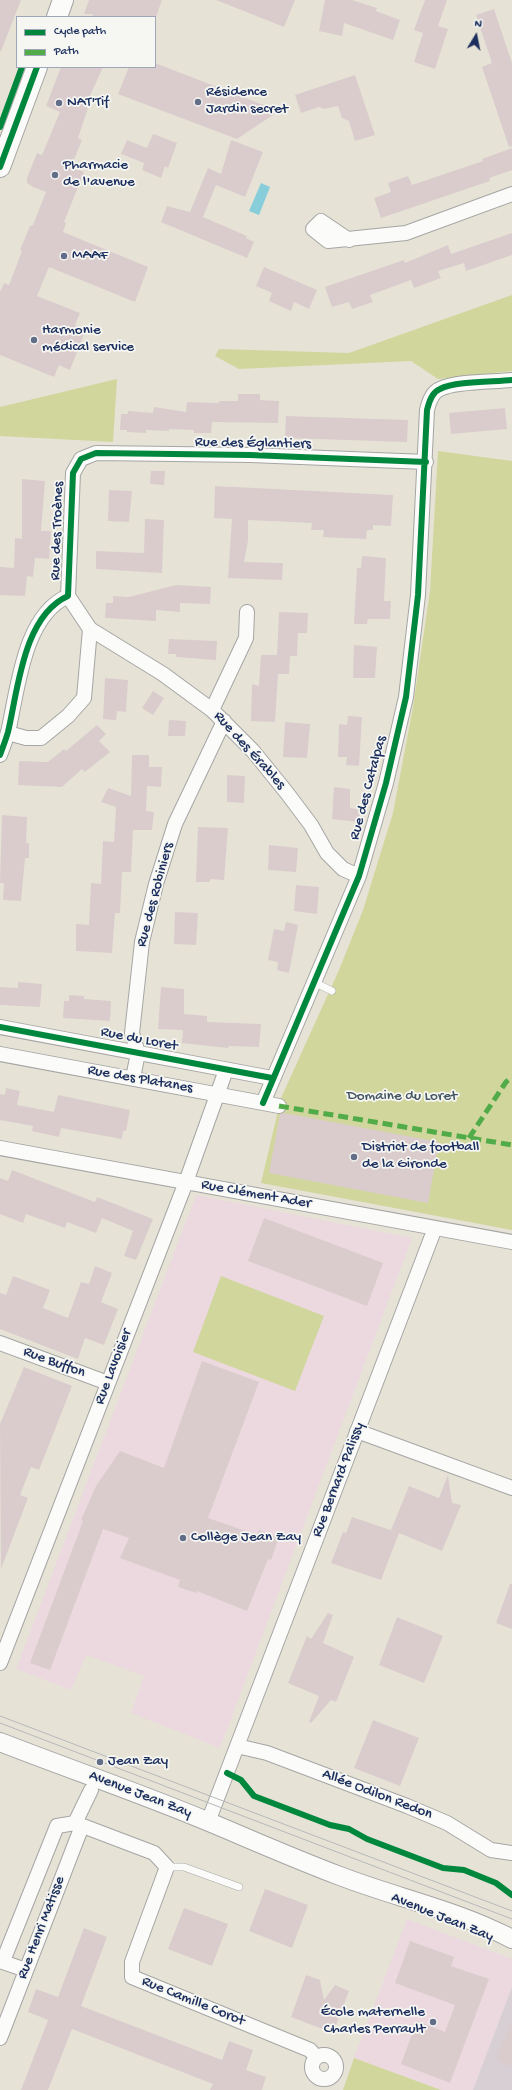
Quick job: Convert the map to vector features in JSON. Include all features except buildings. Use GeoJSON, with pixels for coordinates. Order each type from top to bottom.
{"type":"FeatureCollection","features":[{"type":"Feature","properties":{"kind":"main road"},"geometry":{"type":"LineString","coordinates":[[42,16],[48,0]]}},
{"type":"Feature","properties":{"kind":"main road"},"geometry":{"type":"LineString","coordinates":[[56,16],[63,0]]}},
{"type":"Feature","properties":{"kind":"main road"},"geometry":{"type":"LineString","coordinates":[[0,127],[22,68]]}},
{"type":"Feature","properties":{"kind":"main road"},"geometry":{"type":"LineString","coordinates":[[0,167],[37,68]]}},
{"type":"Feature","properties":{"kind":"street"},"geometry":{"type":"LineString","coordinates":[[349,240],[406,233],[512,194]]}},
{"type":"Feature","properties":{"kind":"street","name":"Rue des Catalpas"},"geometry":{"type":"LineString","coordinates":[[263,1103],[272,1078],[359,876],[386,783],[406,697],[418,595],[426,462],[427,410],[431,397],[439,389],[451,386],[512,380]]}},
{"type":"Feature","properties":{"kind":"street","name":"Rue des Églantiers"},"geometry":{"type":"LineString","coordinates":[[81,459],[96,453],[175,456],[250,455],[426,462]]}},
{"type":"Feature","properties":{"kind":"street","name":"Rue des Troènes"},"geometry":{"type":"LineString","coordinates":[[0,755],[8,733],[20,671],[28,645],[43,617],[57,601],[68,596],[73,473],[81,459]]}},
{"type":"Feature","properties":{"kind":"street","name":"Rue des Érables"},"geometry":{"type":"LineString","coordinates":[[68,596],[90,629],[164,674],[212,710],[224,721],[253,751],[287,793],[311,825],[327,853],[343,869],[359,876]]}},
{"type":"Feature","properties":{"kind":"street"},"geometry":{"type":"LineString","coordinates":[[212,710],[246,638],[247,612]]}},
{"type":"Feature","properties":{"kind":"street"},"geometry":{"type":"LineString","coordinates":[[8,733],[26,738],[41,738],[68,716],[84,698],[90,629]]}},
{"type":"Feature","properties":{"kind":"street","name":"Rue des Robiniers"},"geometry":{"type":"LineString","coordinates":[[133,1078],[138,1053],[132,1033],[142,942],[156,884],[175,824],[224,721]]}},
{"type":"Feature","properties":{"kind":"street","name":"Rue du Loret"},"geometry":{"type":"LineString","coordinates":[[0,1027],[272,1078]]}},
{"type":"Feature","properties":{"kind":"street","name":"Rue des Platanes"},"geometry":{"type":"LineString","coordinates":[[0,1054],[279,1106]]}},
{"type":"Feature","properties":{"kind":"street","name":"Rue Lavoisier"},"geometry":{"type":"LineString","coordinates":[[1,1657],[186,1182],[226,1070]]}},
{"type":"Feature","properties":{"kind":"street","name":"Rue Clément Ader"},"geometry":{"type":"LineString","coordinates":[[0,1148],[512,1242]]}},
{"type":"Feature","properties":{"kind":"street","name":"Rue Bernard Palissy"},"geometry":{"type":"LineString","coordinates":[[208,1822],[435,1228]]}},
{"type":"Feature","properties":{"kind":"street","name":"Rue Buffon"},"geometry":{"type":"LineString","coordinates":[[0,1343],[108,1383]]}},
{"type":"Feature","properties":{"kind":"street"},"geometry":{"type":"LineString","coordinates":[[357,1432],[512,1488]]}},
{"type":"Feature","properties":{"kind":"street","name":"Avenue Jean Zay"},"geometry":{"type":"LineString","coordinates":[[0,1742],[208,1822],[278,1853],[373,1889],[451,1912],[512,1939]]}},
{"type":"Feature","properties":{"kind":"street","name":"Allée Odilon Redon"},"geometry":{"type":"LineString","coordinates":[[237,1746],[267,1753],[407,1806],[447,1823],[491,1850],[512,1853]]}},
{"type":"Feature","properties":{"kind":"street","name":"Avenue Jean Zay"},"geometry":{"type":"LineString","coordinates":[[0,1754],[216,1837],[278,1853]]}},
{"type":"Feature","properties":{"kind":"street","name":"Rue Henri Matisse"},"geometry":{"type":"LineString","coordinates":[[0,2038],[91,1790]]}},
{"type":"Feature","properties":{"kind":"street"},"geometry":{"type":"LineString","coordinates":[[78,1825],[154,1853],[167,1867]]}},
{"type":"Feature","properties":{"kind":"street","name":"Rue Henri Matisse"},"geometry":{"type":"LineString","coordinates":[[1,1961],[57,1826],[78,1825]]}},
{"type":"Feature","properties":{"kind":"street","name":"Rue Camille Corot"},"geometry":{"type":"LineString","coordinates":[[167,1867],[132,1962],[132,1977],[310,2050],[316,2057]]}},
{"type":"Feature","properties":{"kind":"street","name":"Avenue Jean Zay"},"geometry":{"type":"LineString","coordinates":[[373,1889],[408,1907],[486,1938],[512,1943]]}},
{"type":"Feature","properties":{"kind":"street"},"geometry":{"type":"LineString","coordinates":[[1,1961],[26,1970]]}},
{"type":"Feature","properties":{"kind":"street"},"geometry":{"type":"LineString","coordinates":[[326,2054],[334,2059],[336,2064],[336,2069],[331,2077],[318,2084],[312,2070],[313,2060],[316,2057],[326,2054]]}},
{"type":"Feature","properties":{"kind":"lane"},"geometry":{"type":"LineString","coordinates":[[314,982],[332,991]]}},
{"type":"Feature","properties":{"kind":"lane"},"geometry":{"type":"LineString","coordinates":[[167,1867],[184,1867],[240,1887]]}},
{"type":"Feature","properties":{"kind":"shaded area","name":"Collège Jean Zay"},"geometry":{"type":"Polygon","coordinates":[[[196,1195],[412,1238],[220,1748],[131,1713],[144,1676],[86,1655],[71,1690],[16,1669],[196,1195]]]}},
{"type":"Feature","properties":{"kind":"shaded area","name":"École maternelle Charles Perrault"},"geometry":{"type":"Polygon","coordinates":[[[407,1919],[512,1959],[512,1987],[473,2090],[441,2090],[354,2058],[407,1919]]]}},
{"type":"Feature","properties":{"kind":"shaded area"},"geometry":{"type":"Polygon","coordinates":[[[512,1987],[512,2090],[473,2090],[512,1987]]]}},
{"type":"Feature","properties":{"kind":"green space"},"geometry":{"type":"Polygon","coordinates":[[[512,295],[512,371],[438,379],[411,361],[239,369],[215,356],[219,349],[349,353],[512,295]]]}},
{"type":"Feature","properties":{"kind":"green space"},"geometry":{"type":"Polygon","coordinates":[[[117,379],[113,442],[0,436],[0,407],[117,379]]]}},
{"type":"Feature","properties":{"kind":"green space","name":"Domaine du Loret"},"geometry":{"type":"Polygon","coordinates":[[[438,451],[512,461],[512,1230],[261,1183],[281,1098],[339,970],[363,910],[393,813],[413,707],[430,591],[438,451]]]}},
{"type":"Feature","properties":{"kind":"green space"},"geometry":{"type":"Polygon","coordinates":[[[221,1276],[324,1316],[295,1391],[193,1352],[221,1276]]]}},
{"type":"Feature","properties":{"kind":"green space"},"geometry":{"type":"Polygon","coordinates":[[[354,2058],[441,2090],[343,2090],[354,2058]]]}},
{"type":"Feature","properties":{"kind":"water"},"geometry":{"type":"Polygon","coordinates":[[[261,183],[270,187],[259,215],[249,211],[261,183]]]}},
{"type":"Feature","properties":{"kind":"tram line"},"geometry":{"type":"LineString","coordinates":[[0,1716],[512,1911]]}},
{"type":"Feature","properties":{"kind":"tram line"},"geometry":{"type":"LineString","coordinates":[[0,1723],[512,1919]]}},
{"type":"Feature","properties":{"kind":"marked path"},"geometry":{"type":"LineString","coordinates":[[469,1138],[506,1082],[512,1077]]}},
{"type":"Feature","properties":{"kind":"marked path"},"geometry":{"type":"LineString","coordinates":[[279,1106],[512,1145]]}},
{"type":"Feature","properties":{"kind":"cycle path"},"geometry":{"type":"LineString","coordinates":[[0,127],[22,68]]}},
{"type":"Feature","properties":{"kind":"cycle path"},"geometry":{"type":"LineString","coordinates":[[0,167],[37,68]]}},
{"type":"Feature","properties":{"kind":"cycle path"},"geometry":{"type":"LineString","coordinates":[[263,1103],[359,876],[386,783],[406,697],[418,595],[427,410],[431,398],[437,390],[455,384],[512,380]]}},
{"type":"Feature","properties":{"kind":"cycle path"},"geometry":{"type":"LineString","coordinates":[[0,755],[8,732],[25,656],[32,637],[41,620],[53,606],[68,596],[73,473],[81,459],[96,453],[250,455],[426,462]]}},
{"type":"Feature","properties":{"kind":"cycle path"},"geometry":{"type":"LineString","coordinates":[[0,1027],[272,1078]]}},
{"type":"Feature","properties":{"kind":"cycle path"},"geometry":{"type":"LineString","coordinates":[[227,1773],[241,1780],[254,1796],[330,1825],[349,1829],[367,1839],[443,1868],[464,1870],[496,1883],[512,1895]]}},
{"type":"Feature","properties":{"kind":"place","name":"Résidence Jardin secret"},"geometry":{"type":"Point","coordinates":[198,102]}},
{"type":"Feature","properties":{"kind":"place","name":"NAT'Tif"},"geometry":{"type":"Point","coordinates":[59,103]}},
{"type":"Feature","properties":{"kind":"place","name":"Pharmacie de l'avenue"},"geometry":{"type":"Point","coordinates":[55,175]}},
{"type":"Feature","properties":{"kind":"place","name":"MAAF"},"geometry":{"type":"Point","coordinates":[64,256]}},
{"type":"Feature","properties":{"kind":"place","name":"Harmonie médical service"},"geometry":{"type":"Point","coordinates":[34,340]}},
{"type":"Feature","properties":{"kind":"place","name":"District de football de la Gironde"},"geometry":{"type":"Point","coordinates":[354,1157]}},
{"type":"Feature","properties":{"kind":"place","name":"Collège Jean Zay"},"geometry":{"type":"Point","coordinates":[183,1538]}},
{"type":"Feature","properties":{"kind":"place","name":"Jean Zay"},"geometry":{"type":"Point","coordinates":[100,1762]}},
{"type":"Feature","properties":{"kind":"place","name":"École maternelle Charles Perrault"},"geometry":{"type":"Point","coordinates":[433,2022]}}]}
